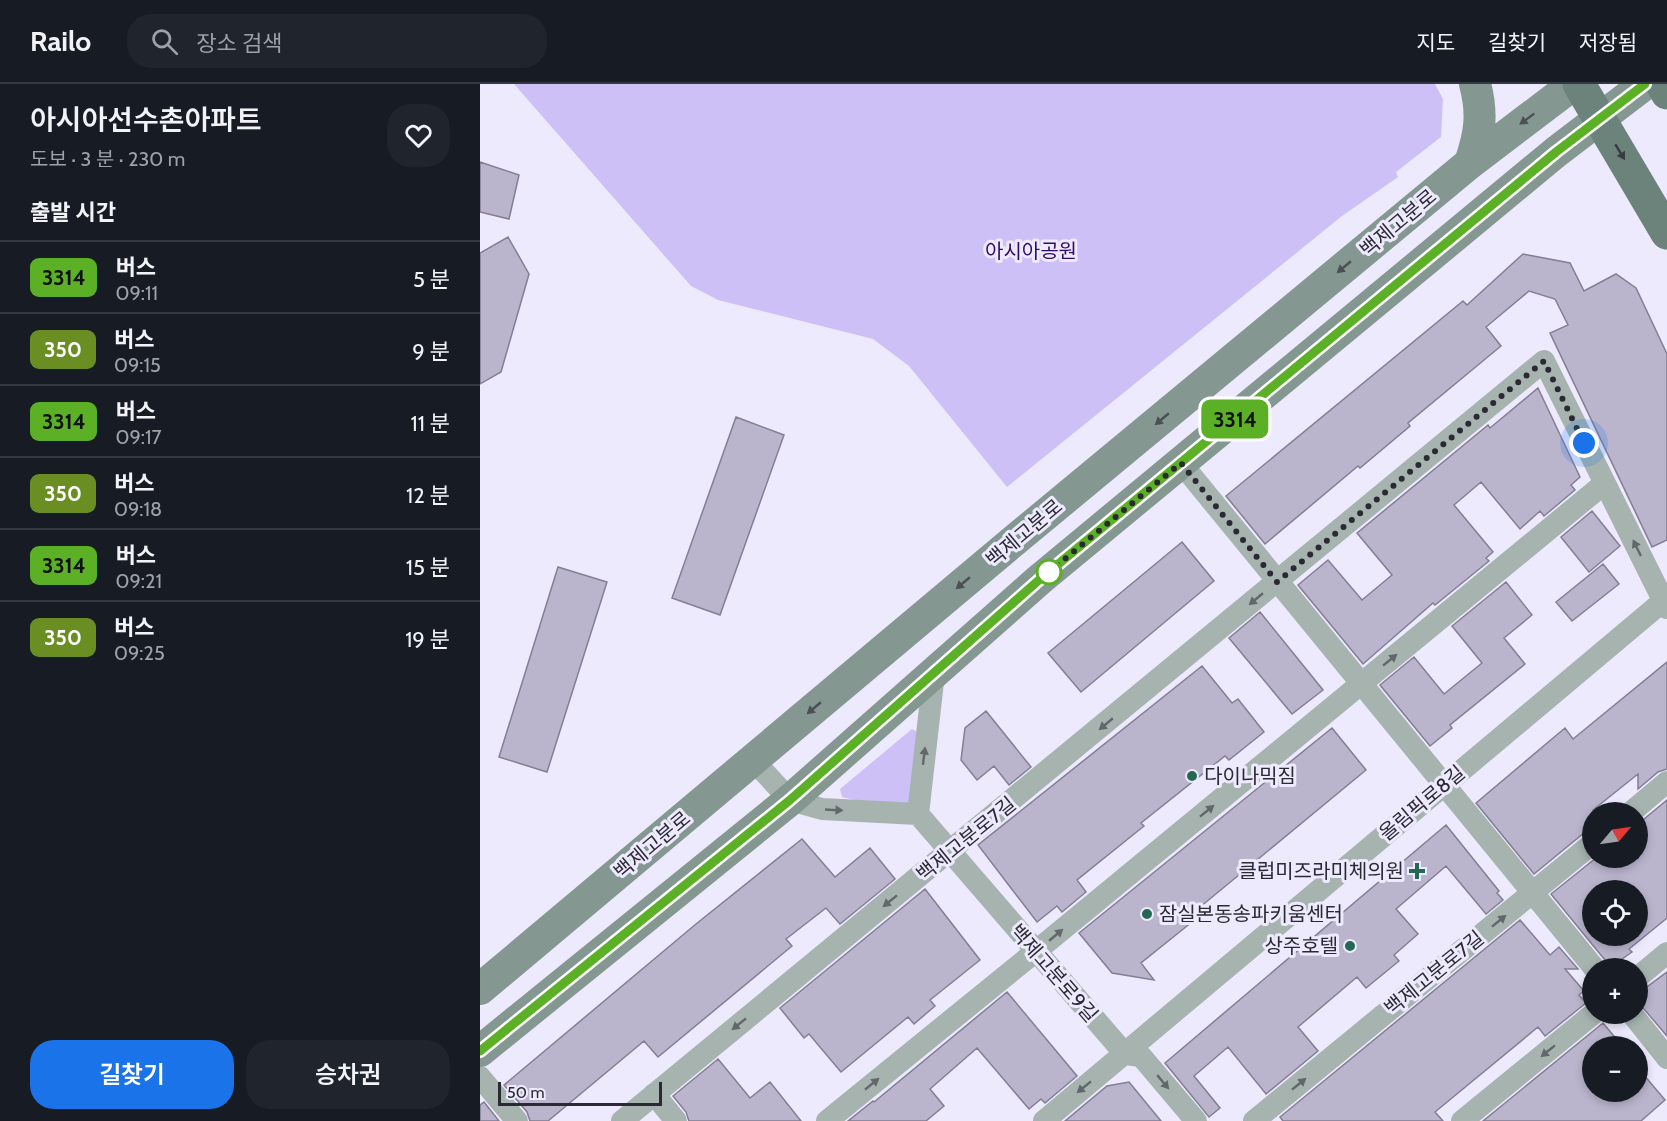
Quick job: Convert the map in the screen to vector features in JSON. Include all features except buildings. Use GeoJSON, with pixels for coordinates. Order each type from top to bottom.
{"type":"FeatureCollection","features":[{"type":"Feature","properties":{"kind":"main road"},"geometry":{"type":"LineString","coordinates":[[1470,163],[1481,120],[1475,84]]}},
{"type":"Feature","properties":{"kind":"main road","name":"백제고분로"},"geometry":{"type":"LineString","coordinates":[[480,989],[1010,544],[1470,163],[1574,84]]}},
{"type":"Feature","properties":{"kind":"main road"},"geometry":{"type":"LineString","coordinates":[[1579,84],[1667,233]]}},
{"type":"Feature","properties":{"kind":"main road"},"geometry":{"type":"LineString","coordinates":[[480,1051],[790,800],[1039,580],[1556,152],[1601,120],[1645,84]]}},
{"type":"Feature","properties":{"kind":"main road"},"geometry":{"type":"LineString","coordinates":[[1662,84],[1667,93]]}},
{"type":"Feature","properties":{"kind":"street","name":"올림픽로8길"},"geometry":{"type":"LineString","coordinates":[[1044,1121],[1443,784],[1666,602],[1544,361]]}},
{"type":"Feature","properties":{"kind":"street","name":"백제고분로7길"},"geometry":{"type":"LineString","coordinates":[[622,1121],[1544,361]]}},
{"type":"Feature","properties":{"kind":"street"},"geometry":{"type":"LineString","coordinates":[[1181,463],[1586,958]]}},
{"type":"Feature","properties":{"kind":"street"},"geometry":{"type":"LineString","coordinates":[[827,1121],[1605,483]]}},
{"type":"Feature","properties":{"kind":"street"},"geometry":{"type":"LineString","coordinates":[[753,760],[790,800],[822,809],[918,814],[934,674]]}},
{"type":"Feature","properties":{"kind":"street"},"geometry":{"type":"LineString","coordinates":[[1643,802],[1667,782]]}},
{"type":"Feature","properties":{"kind":"street","name":"백제고분로9길"},"geometry":{"type":"LineString","coordinates":[[918,814],[1125,1054],[1141,1056],[1196,1121]]}},
{"type":"Feature","properties":{"kind":"street","name":"백제고분로7길"},"geometry":{"type":"LineString","coordinates":[[1254,1121],[1582,852]]}},
{"type":"Feature","properties":{"kind":"street"},"geometry":{"type":"LineString","coordinates":[[1648,969],[1667,953]]}},
{"type":"Feature","properties":{"kind":"street"},"geometry":{"type":"LineString","coordinates":[[1462,1121],[1582,1023]]}},
{"type":"Feature","properties":{"kind":"street"},"geometry":{"type":"LineString","coordinates":[[1640,1024],[1667,1058]]}},
{"type":"Feature","properties":{"kind":"street"},"geometry":{"type":"LineString","coordinates":[[480,1077],[518,1121]]}},
{"type":"Feature","properties":{"kind":"street"},"geometry":{"type":"LineString","coordinates":[[654,1094],[676,1121]]}},
{"type":"Feature","properties":{"kind":"green space","name":"아시아공원"},"geometry":{"type":"Polygon","coordinates":[[[514,84],[1435,84],[1443,99],[1441,137],[1396,172],[1398,177],[1342,216],[1007,487],[909,366],[873,339],[718,300],[691,286],[514,84]]]}},
{"type":"Feature","properties":{"kind":"green space"},"geometry":{"type":"Polygon","coordinates":[[[912,729],[919,733],[914,805],[906,812],[842,797],[840,789],[912,729]]]}},
{"type":"Feature","properties":{"kind":"bus line","name":"3314"},"geometry":{"type":"LineString","coordinates":[[480,1051],[790,800],[1039,580],[1556,152],[1601,120],[1645,84]]}},
{"type":"Feature","properties":{"kind":"place","name":"다이나믹짐"},"geometry":{"type":"Point","coordinates":[1192,776]}},
{"type":"Feature","properties":{"kind":"place","name":"클럽미즈라미체의원"},"geometry":{"type":"Point","coordinates":[1417,871]}},
{"type":"Feature","properties":{"kind":"place","name":"잠실본동송파키움센터"},"geometry":{"type":"Point","coordinates":[1147,914]}},
{"type":"Feature","properties":{"kind":"place","name":"상주호텔"},"geometry":{"type":"Point","coordinates":[1350,946]}},
{"type":"Feature","properties":{"kind":"route"},"geometry":{"type":"LineString","coordinates":[[1049,572],[1181,463],[1277,582],[1544,361],[1584,443]]}}]}
